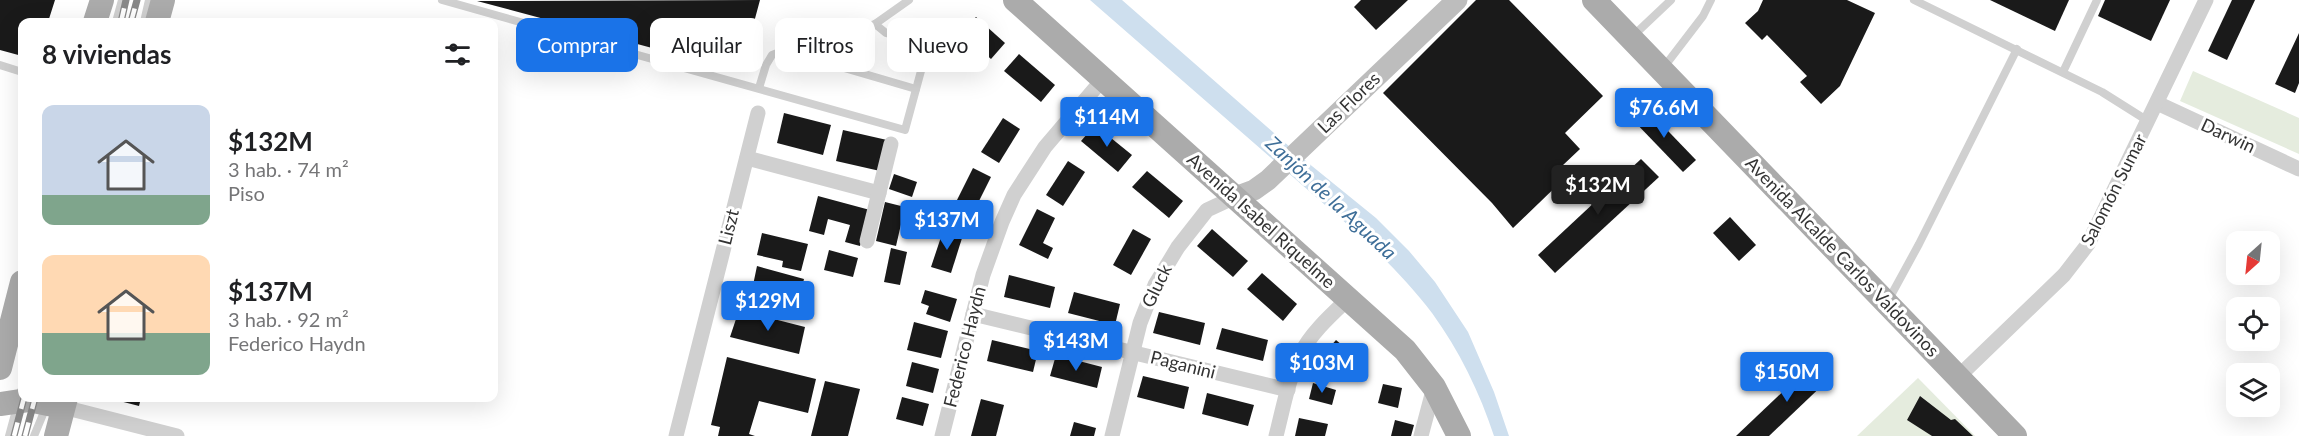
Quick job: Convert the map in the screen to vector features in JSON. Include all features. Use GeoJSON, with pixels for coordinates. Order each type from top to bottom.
{"type":"FeatureCollection","features":[{"type":"Feature","properties":{"kind":"main road"},"geometry":{"type":"LineString","coordinates":[[96,18],[102,0]]}},
{"type":"Feature","properties":{"kind":"main road"},"geometry":{"type":"LineString","coordinates":[[158,18],[163,0]]}},
{"type":"Feature","properties":{"kind":"main road","name":"Avenida Isabel Riquelme"},"geometry":{"type":"LineString","coordinates":[[1015,0],[1405,350],[1434,387],[1459,436]]}},
{"type":"Feature","properties":{"kind":"main road","name":"Avenida Alcalde Carlos Valdovinos"},"geometry":{"type":"LineString","coordinates":[[1594,0],[2015,436]]}},
{"type":"Feature","properties":{"kind":"main road"},"geometry":{"type":"LineString","coordinates":[[0,368],[18,298]]}},
{"type":"Feature","properties":{"kind":"main road"},"geometry":{"type":"LineString","coordinates":[[56,436],[57,402]]}},
{"type":"Feature","properties":{"kind":"street","name":"Las Flores"},"geometry":{"type":"LineString","coordinates":[[1235,197],[1254,190],[1268,180],[1457,0]]}},
{"type":"Feature","properties":{"kind":"street","name":"Salomón Sumar"},"geometry":{"type":"LineString","coordinates":[[1958,377],[2077,261],[2098,227],[2206,0]]}},
{"type":"Feature","properties":{"kind":"street","name":"Federico Haydn"},"geometry":{"type":"LineString","coordinates":[[942,436],[991,248],[1014,195],[1045,147],[1103,79]]}},
{"type":"Feature","properties":{"kind":"street","name":"Darwin"},"geometry":{"type":"LineString","coordinates":[[2157,103],[2298,165]]}},
{"type":"Feature","properties":{"kind":"street","name":"Liszt"},"geometry":{"type":"LineString","coordinates":[[676,436],[758,113]]}},
{"type":"Feature","properties":{"kind":"street"},"geometry":{"type":"LineString","coordinates":[[867,241],[891,144]]}},
{"type":"Feature","properties":{"kind":"street"},"geometry":{"type":"LineString","coordinates":[[747,158],[879,193]]}},
{"type":"Feature","properties":{"kind":"street","name":"Gluck"},"geometry":{"type":"LineString","coordinates":[[1112,436],[1148,303],[1167,265],[1193,227],[1208,210],[1235,197]]}},
{"type":"Feature","properties":{"kind":"street"},"geometry":{"type":"LineString","coordinates":[[1276,436],[1300,355],[1306,344],[1348,299]]}},
{"type":"Feature","properties":{"kind":"street","name":"Paganini"},"geometry":{"type":"LineString","coordinates":[[973,314],[1288,390]]}},
{"type":"Feature","properties":{"kind":"street"},"geometry":{"type":"LineString","coordinates":[[1421,436],[1434,387]]}},
{"type":"Feature","properties":{"kind":"street"},"geometry":{"type":"LineString","coordinates":[[60,402],[177,436]]}},
{"type":"Feature","properties":{"kind":"lane"},"geometry":{"type":"LineString","coordinates":[[117,18],[122,0]]}},
{"type":"Feature","properties":{"kind":"lane"},"geometry":{"type":"LineString","coordinates":[[145,18],[149,0]]}},
{"type":"Feature","properties":{"kind":"lane"},"geometry":{"type":"LineString","coordinates":[[442,0],[904,130],[928,45],[886,33],[875,24],[909,0]]}},
{"type":"Feature","properties":{"kind":"lane"},"geometry":{"type":"LineString","coordinates":[[1631,39],[1671,0]]}},
{"type":"Feature","properties":{"kind":"lane"},"geometry":{"type":"LineString","coordinates":[[1661,70],[1703,16],[1711,0]]}},
{"type":"Feature","properties":{"kind":"lane"},"geometry":{"type":"LineString","coordinates":[[1914,0],[2102,92],[2148,121]]}},
{"type":"Feature","properties":{"kind":"lane"},"geometry":{"type":"LineString","coordinates":[[2063,72],[2097,0]]}},
{"type":"Feature","properties":{"kind":"lane"},"geometry":{"type":"LineString","coordinates":[[1887,303],[2017,49]]}},
{"type":"Feature","properties":{"kind":"lane"},"geometry":{"type":"LineString","coordinates":[[759,88],[770,57],[775,55]]}},
{"type":"Feature","properties":{"kind":"lane"},"geometry":{"type":"LineString","coordinates":[[0,65],[18,71]]}},
{"type":"Feature","properties":{"kind":"lane"},"geometry":{"type":"LineString","coordinates":[[858,72],[916,89]]}},
{"type":"Feature","properties":{"kind":"lane"},"geometry":{"type":"LineString","coordinates":[[9,436],[14,398]]}},
{"type":"Feature","properties":{"kind":"lane"},"geometry":{"type":"LineString","coordinates":[[34,436],[56,402]]}},
{"type":"Feature","properties":{"kind":"shaded area"},"geometry":{"type":"Polygon","coordinates":[[[2193,71],[2299,118],[2299,154],[2180,101],[2193,71]]]}},
{"type":"Feature","properties":{"kind":"shaded area"},"geometry":{"type":"Polygon","coordinates":[[[1918,378],[1975,436],[1857,436],[1918,378]]]}},
{"type":"Feature","properties":{"kind":"water","name":"Zanjón de la Aguada"},"geometry":{"type":"Polygon","coordinates":[[[1090,0],[1122,0],[1307,162],[1376,218],[1409,251],[1435,282],[1468,332],[1494,392],[1509,436],[1494,436],[1468,372],[1451,342],[1432,313],[1403,278],[1371,245],[1090,0]]]}},
{"type":"Feature","properties":{"kind":"building"},"geometry":{"type":"Polygon","coordinates":[[[0,0],[55,0],[49,18],[18,18],[18,55],[0,50],[0,0]]]}},
{"type":"Feature","properties":{"kind":"building"},"geometry":{"type":"Polygon","coordinates":[[[760,0],[755,18],[650,18],[650,47],[638,44],[638,18],[540,18],[477,1],[760,0]]]}},
{"type":"Feature","properties":{"kind":"building"},"geometry":{"type":"Polygon","coordinates":[[[1361,0],[1408,0],[1376,30],[1354,7],[1361,0]]]}},
{"type":"Feature","properties":{"kind":"building"},"geometry":{"type":"Polygon","coordinates":[[[1476,0],[1509,0],[1603,96],[1565,133],[1580,149],[1562,166],[1569,174],[1513,228],[1492,203],[1383,93],[1476,0]]]}},
{"type":"Feature","properties":{"kind":"building"},"geometry":{"type":"Polygon","coordinates":[[[1763,0],[1847,0],[1875,13],[1840,86],[1821,104],[1800,82],[1807,76],[1767,35],[1762,40],[1745,23],[1758,11],[1763,0]]]}},
{"type":"Feature","properties":{"kind":"building"},"geometry":{"type":"Polygon","coordinates":[[[1990,0],[2069,0],[2055,31],[1990,0]]]}},
{"type":"Feature","properties":{"kind":"building"},"geometry":{"type":"Polygon","coordinates":[[[2105,0],[2170,0],[2151,41],[2098,16],[2105,0]]]}},
{"type":"Feature","properties":{"kind":"building"},"geometry":{"type":"Polygon","coordinates":[[[2232,0],[2255,0],[2227,60],[2208,51],[2232,0]]]}},
{"type":"Feature","properties":{"kind":"building"},"geometry":{"type":"Polygon","coordinates":[[[989,29],[1005,43],[991,59],[989,57],[989,29]]]}},
{"type":"Feature","properties":{"kind":"building"},"geometry":{"type":"Polygon","coordinates":[[[2299,33],[2299,83],[2295,93],[2275,84],[2299,33]]]}},
{"type":"Feature","properties":{"kind":"building"},"geometry":{"type":"Polygon","coordinates":[[[1019,54],[1055,85],[1041,102],[1004,71],[1019,54]]]}},
{"type":"Feature","properties":{"kind":"building"},"geometry":{"type":"Polygon","coordinates":[[[1644,106],[1696,160],[1683,172],[1631,118],[1644,106]]]}},
{"type":"Feature","properties":{"kind":"building"},"geometry":{"type":"Polygon","coordinates":[[[784,113],[831,125],[823,155],[777,143],[784,113]]]}},
{"type":"Feature","properties":{"kind":"building"},"geometry":{"type":"Polygon","coordinates":[[[1003,118],[1020,129],[999,163],[981,152],[1003,118]]]}},
{"type":"Feature","properties":{"kind":"building"},"geometry":{"type":"Polygon","coordinates":[[[1095,125],[1132,155],[1118,172],[1081,141],[1095,125]]]}},
{"type":"Feature","properties":{"kind":"building"},"geometry":{"type":"Polygon","coordinates":[[[843,130],[887,140],[880,171],[836,161],[843,130]]]}},
{"type":"Feature","properties":{"kind":"building"},"geometry":{"type":"Polygon","coordinates":[[[1641,159],[1659,177],[1555,273],[1538,255],[1641,159]]]}},
{"type":"Feature","properties":{"kind":"building"},"geometry":{"type":"Polygon","coordinates":[[[1068,161],[1085,172],[1063,206],[1046,195],[1068,161]]]}},
{"type":"Feature","properties":{"kind":"building"},"geometry":{"type":"Polygon","coordinates":[[[973,168],[991,177],[973,213],[955,204],[973,168]]]}},
{"type":"Feature","properties":{"kind":"building"},"geometry":{"type":"Polygon","coordinates":[[[1147,171],[1183,201],[1169,218],[1132,187],[1147,171]]]}},
{"type":"Feature","properties":{"kind":"building"},"geometry":{"type":"Polygon","coordinates":[[[894,174],[917,182],[912,197],[889,189],[894,174]]]}},
{"type":"Feature","properties":{"kind":"building"},"geometry":{"type":"Polygon","coordinates":[[[818,196],[870,210],[860,246],[845,242],[850,225],[828,219],[824,235],[809,231],[818,196]]]}},
{"type":"Feature","properties":{"kind":"building"},"geometry":{"type":"Polygon","coordinates":[[[885,202],[905,207],[896,246],[876,241],[885,202]]]}},
{"type":"Feature","properties":{"kind":"building"},"geometry":{"type":"Polygon","coordinates":[[[1037,209],[1055,218],[1043,243],[1053,248],[1048,259],[1019,245],[1037,209]]]}},
{"type":"Feature","properties":{"kind":"building"},"geometry":{"type":"Polygon","coordinates":[[[1730,217],[1756,245],[1739,261],[1713,233],[1730,217]]]}},
{"type":"Feature","properties":{"kind":"building"},"geometry":{"type":"Polygon","coordinates":[[[944,228],[963,235],[951,273],[931,267],[944,228]]]}},
{"type":"Feature","properties":{"kind":"building"},"geometry":{"type":"Polygon","coordinates":[[[1133,229],[1151,239],[1131,275],[1113,265],[1133,229]]]}},
{"type":"Feature","properties":{"kind":"building"},"geometry":{"type":"Polygon","coordinates":[[[1212,229],[1248,261],[1233,277],[1197,246],[1212,229]]]}},
{"type":"Feature","properties":{"kind":"building"},"geometry":{"type":"Polygon","coordinates":[[[762,233],[808,244],[801,271],[782,267],[783,261],[757,255],[762,233]]]}},
{"type":"Feature","properties":{"kind":"building"},"geometry":{"type":"Polygon","coordinates":[[[891,248],[907,252],[900,285],[884,282],[891,248]]]}},
{"type":"Feature","properties":{"kind":"building"},"geometry":{"type":"Polygon","coordinates":[[[829,250],[858,258],[853,277],[824,270],[829,250]]]}},
{"type":"Feature","properties":{"kind":"building"},"geometry":{"type":"Polygon","coordinates":[[[757,266],[804,279],[797,308],[791,307],[789,313],[766,305],[768,296],[752,290],[757,266]]]}},
{"type":"Feature","properties":{"kind":"building"},"geometry":{"type":"Polygon","coordinates":[[[1262,273],[1297,304],[1283,321],[1247,289],[1262,273]]]}},
{"type":"Feature","properties":{"kind":"building"},"geometry":{"type":"Polygon","coordinates":[[[1009,275],[1055,287],[1050,308],[1004,297],[1009,275]]]}},
{"type":"Feature","properties":{"kind":"building"},"geometry":{"type":"Polygon","coordinates":[[[925,290],[957,299],[950,322],[926,314],[929,306],[921,303],[925,290]]]}},
{"type":"Feature","properties":{"kind":"building"},"geometry":{"type":"Polygon","coordinates":[[[1074,292],[1120,304],[1115,325],[1068,313],[1074,292]]]}},
{"type":"Feature","properties":{"kind":"building"},"geometry":{"type":"Polygon","coordinates":[[[739,310],[805,327],[799,354],[730,337],[739,310]]]}},
{"type":"Feature","properties":{"kind":"building"},"geometry":{"type":"Polygon","coordinates":[[[1159,312],[1205,323],[1200,345],[1153,333],[1159,312]]]}},
{"type":"Feature","properties":{"kind":"building"},"geometry":{"type":"Polygon","coordinates":[[[914,322],[948,331],[941,358],[907,350],[914,322]]]}},
{"type":"Feature","properties":{"kind":"building"},"geometry":{"type":"Polygon","coordinates":[[[1222,328],[1268,340],[1263,361],[1216,349],[1222,328]]]}},
{"type":"Feature","properties":{"kind":"building"},"geometry":{"type":"Polygon","coordinates":[[[992,340],[1038,351],[1033,372],[987,361],[992,340]]]}},
{"type":"Feature","properties":{"kind":"building"},"geometry":{"type":"Polygon","coordinates":[[[1336,340],[1362,362],[1348,378],[1322,356],[1336,340]]]}},
{"type":"Feature","properties":{"kind":"building"},"geometry":{"type":"Polygon","coordinates":[[[1056,355],[1102,367],[1097,388],[1050,376],[1056,355]]]}},
{"type":"Feature","properties":{"kind":"building"},"geometry":{"type":"Polygon","coordinates":[[[727,357],[816,379],[808,413],[759,401],[749,434],[755,436],[718,436],[720,427],[711,425],[727,357]]]}},
{"type":"Feature","properties":{"kind":"building"},"geometry":{"type":"Polygon","coordinates":[[[912,362],[939,369],[933,393],[906,386],[912,362]]]}},
{"type":"Feature","properties":{"kind":"building"},"geometry":{"type":"Polygon","coordinates":[[[1814,362],[1830,378],[1769,436],[1736,436],[1814,362]]]}},
{"type":"Feature","properties":{"kind":"building"},"geometry":{"type":"Polygon","coordinates":[[[1143,376],[1189,387],[1184,409],[1137,397],[1143,376]]]}},
{"type":"Feature","properties":{"kind":"building"},"geometry":{"type":"Polygon","coordinates":[[[825,381],[860,389],[848,436],[811,436],[825,381]]]}},
{"type":"Feature","properties":{"kind":"building"},"geometry":{"type":"Polygon","coordinates":[[[1313,383],[1336,390],[1332,405],[1309,399],[1313,383]]]}},
{"type":"Feature","properties":{"kind":"building"},"geometry":{"type":"Polygon","coordinates":[[[1383,384],[1402,388],[1398,408],[1378,403],[1383,384]]]}},
{"type":"Feature","properties":{"kind":"building"},"geometry":{"type":"Polygon","coordinates":[[[1207,393],[1254,405],[1248,426],[1202,414],[1207,393]]]}},
{"type":"Feature","properties":{"kind":"building"},"geometry":{"type":"Polygon","coordinates":[[[1920,396],[1951,420],[1955,419],[1973,436],[1932,436],[1907,420],[1920,396]]]}},
{"type":"Feature","properties":{"kind":"building"},"geometry":{"type":"Polygon","coordinates":[[[902,397],[929,404],[923,426],[896,419],[902,397]]]}},
{"type":"Feature","properties":{"kind":"building"},"geometry":{"type":"Polygon","coordinates":[[[981,399],[1004,405],[996,436],[971,436],[981,399]]]}},
{"type":"Feature","properties":{"kind":"building"},"geometry":{"type":"Polygon","coordinates":[[[124,402],[140,402],[139,406],[124,402]]]}},
{"type":"Feature","properties":{"kind":"building"},"geometry":{"type":"Polygon","coordinates":[[[1299,418],[1328,424],[1325,436],[1295,436],[1299,418]]]}},
{"type":"Feature","properties":{"kind":"building"},"geometry":{"type":"Polygon","coordinates":[[[1395,420],[1414,425],[1411,436],[1391,436],[1395,420]]]}},
{"type":"Feature","properties":{"kind":"building"},"geometry":{"type":"Polygon","coordinates":[[[1074,422],[1096,428],[1094,436],[1070,436],[1074,422]]]}},
{"type":"Feature","properties":{"kind":"railway"},"geometry":{"type":"LineString","coordinates":[[122,18],[126,0]]}},
{"type":"Feature","properties":{"kind":"railway"},"geometry":{"type":"LineString","coordinates":[[132,18],[137,0]]}},
{"type":"Feature","properties":{"kind":"railway"},"geometry":{"type":"LineString","coordinates":[[14,436],[23,402]]}},
{"type":"Feature","properties":{"kind":"railway"},"geometry":{"type":"LineString","coordinates":[[25,436],[34,402]]}}]}
